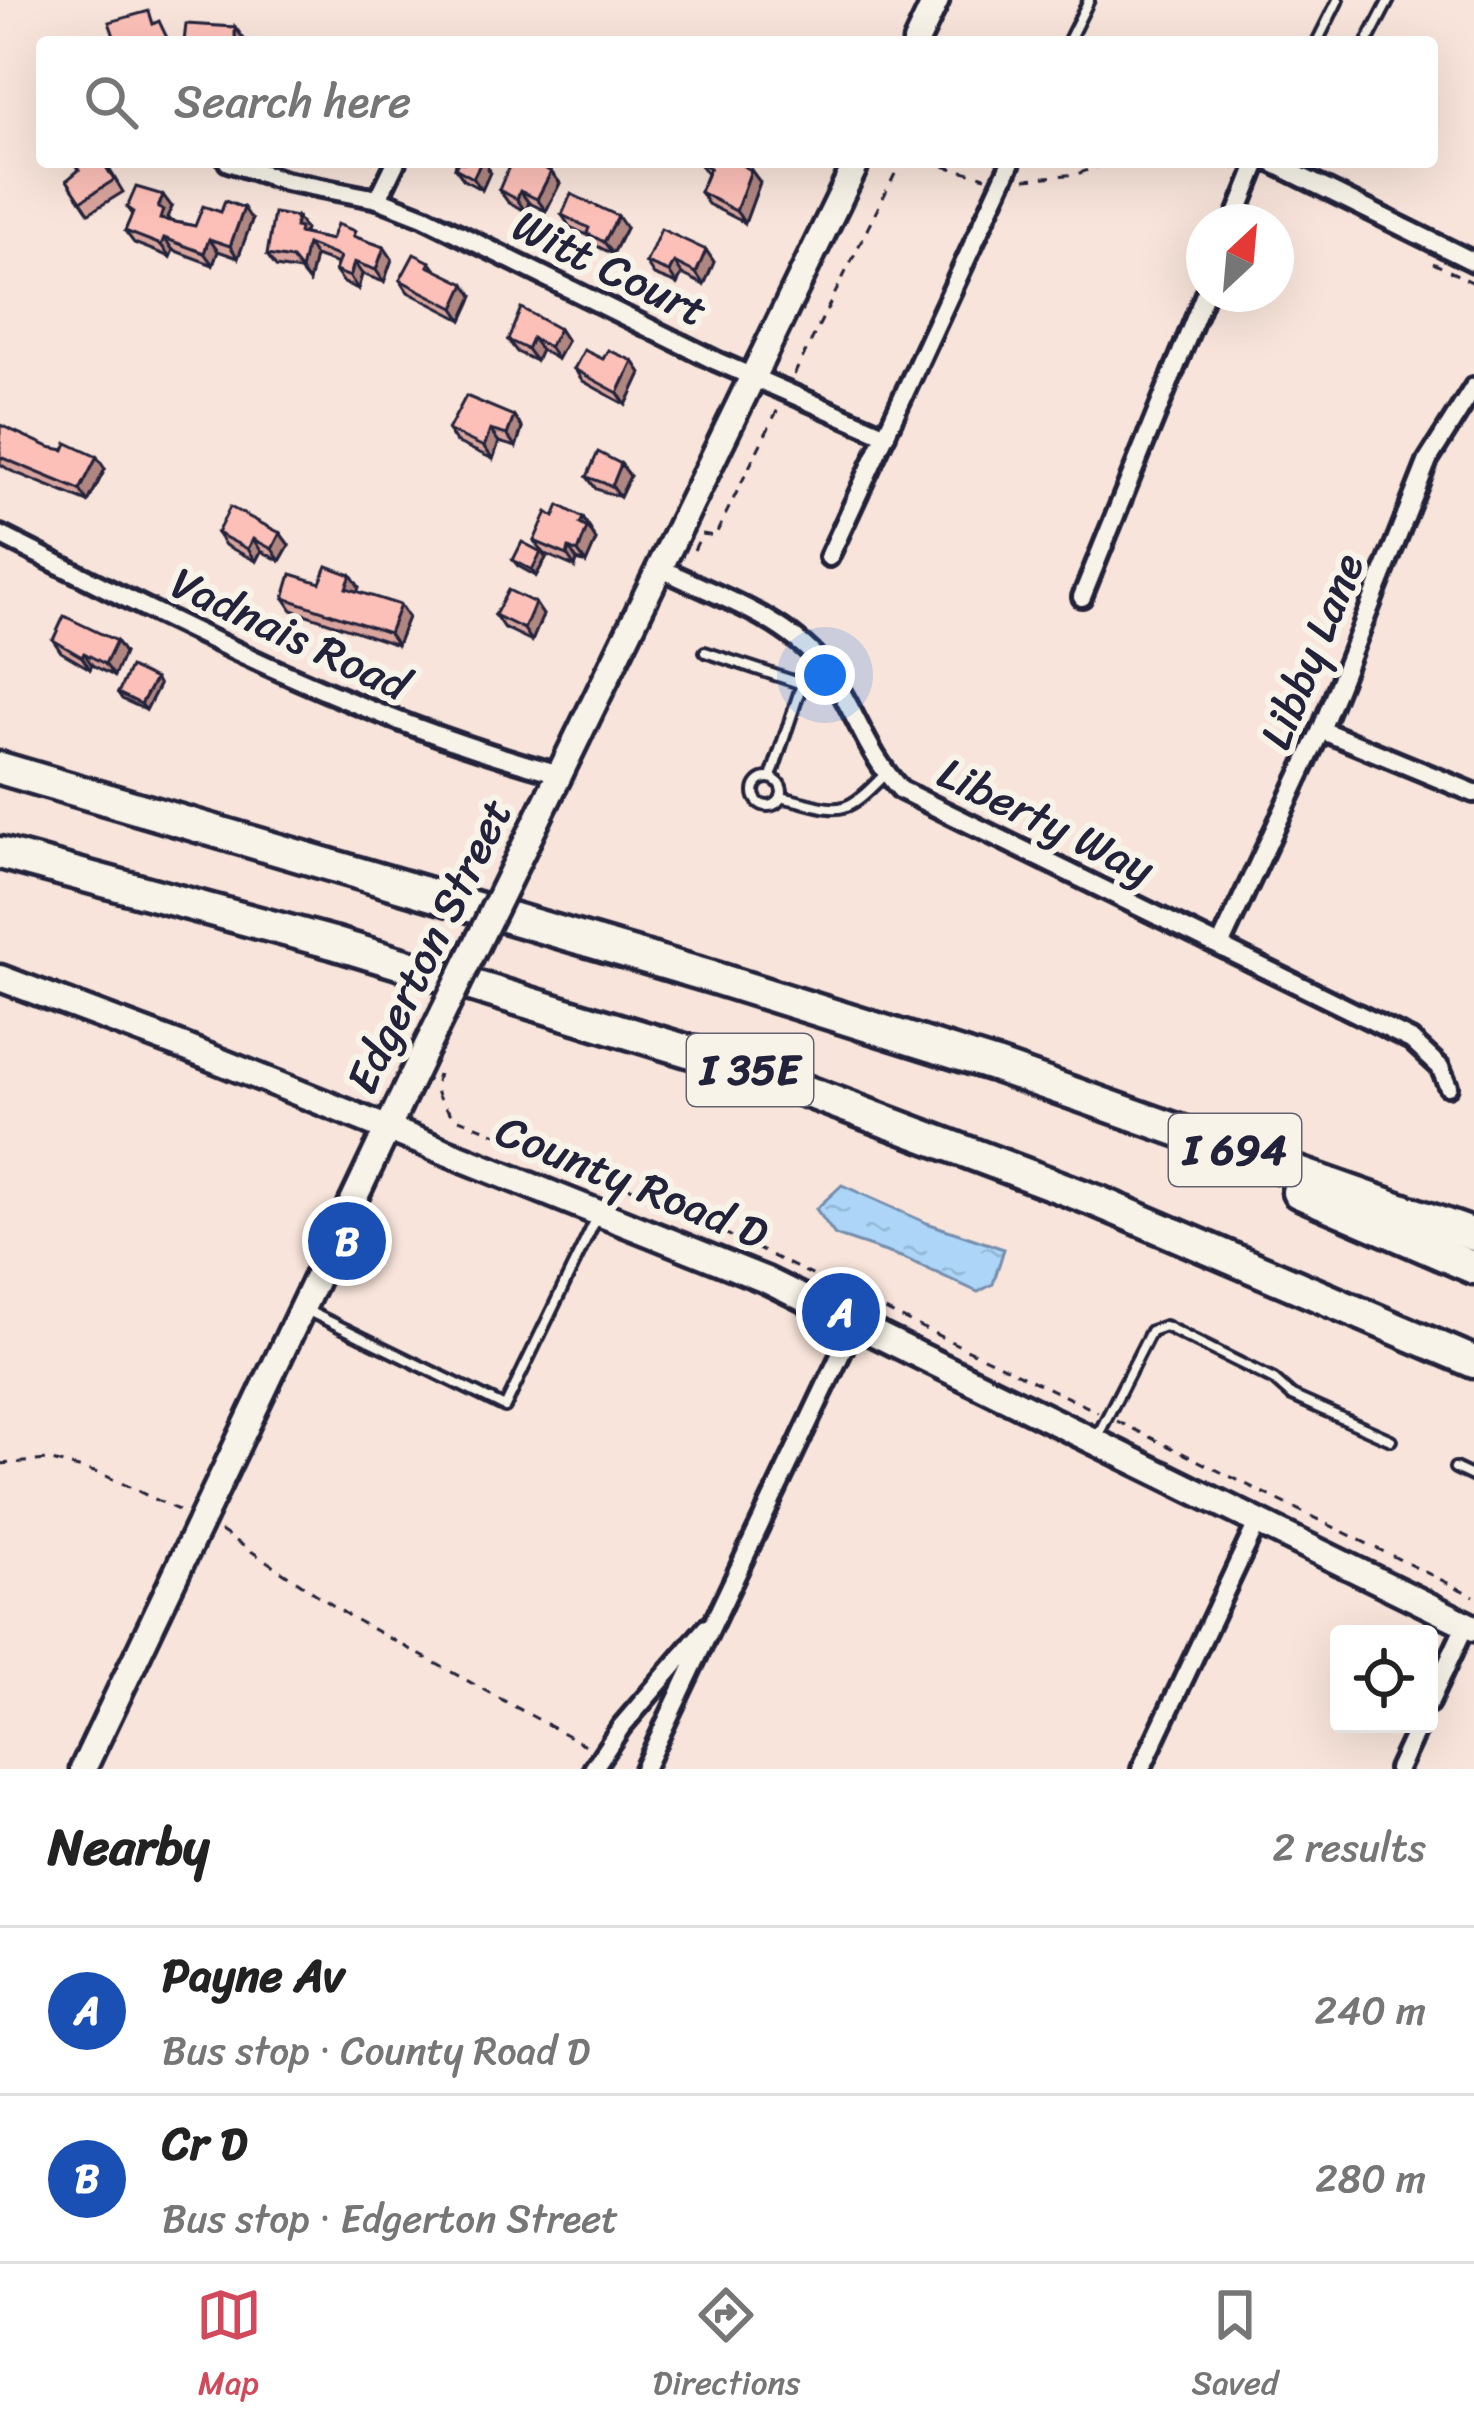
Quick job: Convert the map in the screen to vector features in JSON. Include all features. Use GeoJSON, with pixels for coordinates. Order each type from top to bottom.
{"type":"FeatureCollection","features":[{"type":"Feature","properties":{"kind":"highway","name":"I 35E"},"geometry":{"type":"LineString","coordinates":[[0,768],[715,978],[996,1066],[1474,1268]]}},
{"type":"Feature","properties":{"kind":"highway","name":"I 35E"},"geometry":{"type":"LineString","coordinates":[[0,854],[313,937],[747,1069],[1099,1202],[1474,1362]]}},
{"type":"Feature","properties":{"kind":"highway","name":"I 694"},"geometry":{"type":"LineString","coordinates":[[996,1066],[1474,1235]]}},
{"type":"Feature","properties":{"kind":"street"},"geometry":{"type":"LineString","coordinates":[[919,36],[937,0]]}},
{"type":"Feature","properties":{"kind":"street","name":"Witt Court"},"geometry":{"type":"LineString","coordinates":[[247,168],[285,181],[378,199],[424,217],[752,378],[886,435]]}},
{"type":"Feature","properties":{"kind":"street"},"geometry":{"type":"LineString","coordinates":[[378,199],[393,168]]}},
{"type":"Feature","properties":{"kind":"street","name":"Edgerton Street"},"geometry":{"type":"LineString","coordinates":[[82,1769],[388,1127],[432,1059],[560,773],[670,573],[752,378],[854,168]]}},
{"type":"Feature","properties":{"kind":"street"},"geometry":{"type":"LineString","coordinates":[[829,557],[1008,168]]}},
{"type":"Feature","properties":{"kind":"street"},"geometry":{"type":"LineString","coordinates":[[1241,204],[1255,168]]}},
{"type":"Feature","properties":{"kind":"street"},"geometry":{"type":"LineString","coordinates":[[1283,168],[1474,262]]}},
{"type":"Feature","properties":{"kind":"street"},"geometry":{"type":"LineString","coordinates":[[1082,597],[1197,312]]}},
{"type":"Feature","properties":{"kind":"street","name":"Libby Lane"},"geometry":{"type":"LineString","coordinates":[[1220,946],[1321,730],[1428,460],[1474,387]]}},
{"type":"Feature","properties":{"kind":"street","name":"Vadnais Road"},"geometry":{"type":"LineString","coordinates":[[0,535],[342,699],[416,730],[560,773]]}},
{"type":"Feature","properties":{"kind":"street","name":"Liberty Way"},"geometry":{"type":"LineString","coordinates":[[670,573],[774,624],[814,656],[824,666],[869,752],[901,790],[1412,1040],[1440,1067],[1448,1086]]}},
{"type":"Feature","properties":{"kind":"street"},"geometry":{"type":"LineString","coordinates":[[1321,730],[1474,793]]}},
{"type":"Feature","properties":{"kind":"street","name":"County Road D"},"geometry":{"type":"LineString","coordinates":[[0,978],[388,1127],[766,1280],[1470,1626]]}},
{"type":"Feature","properties":{"kind":"street"},"geometry":{"type":"LineString","coordinates":[[644,1769],[855,1324]]}},
{"type":"Feature","properties":{"kind":"street"},"geometry":{"type":"LineString","coordinates":[[1141,1769],[1258,1521]]}},
{"type":"Feature","properties":{"kind":"street"},"geometry":{"type":"LineString","coordinates":[[593,1769],[621,1727],[719,1614]]}},
{"type":"Feature","properties":{"kind":"street"},"geometry":{"type":"LineString","coordinates":[[1438,1686],[1470,1626]]}},
{"type":"Feature","properties":{"kind":"street"},"geometry":{"type":"LineString","coordinates":[[1398,1769],[1415,1733]]}},
{"type":"Feature","properties":{"kind":"lane"},"geometry":{"type":"LineString","coordinates":[[1071,36],[1089,0]]}},
{"type":"Feature","properties":{"kind":"lane"},"geometry":{"type":"LineString","coordinates":[[1320,36],[1338,0]]}},
{"type":"Feature","properties":{"kind":"lane"},"geometry":{"type":"LineString","coordinates":[[1370,36],[1389,0]]}},
{"type":"Feature","properties":{"kind":"lane"},"geometry":{"type":"LineString","coordinates":[[705,652],[802,684]]}},
{"type":"Feature","properties":{"kind":"lane"},"geometry":{"type":"LineString","coordinates":[[771,777],[814,656]]}},
{"type":"Feature","properties":{"kind":"lane"},"geometry":{"type":"LineString","coordinates":[[781,797],[842,811],[854,806],[886,774]]}},
{"type":"Feature","properties":{"kind":"lane"},"geometry":{"type":"LineString","coordinates":[[771,777],[781,787],[781,797],[765,806],[754,798],[758,781],[771,777]]}},
{"type":"Feature","properties":{"kind":"lane"},"geometry":{"type":"LineString","coordinates":[[302,1308],[505,1407],[598,1215]]}},
{"type":"Feature","properties":{"kind":"lane"},"geometry":{"type":"LineString","coordinates":[[1095,1442],[1151,1331],[1166,1326],[1274,1380],[1292,1396],[1391,1440]]}},
{"type":"Feature","properties":{"kind":"lane"},"geometry":{"type":"LineString","coordinates":[[1455,1468],[1474,1477]]}},
{"type":"Feature","properties":{"kind":"path"},"geometry":{"type":"LineString","coordinates":[[670,573],[702,535],[715,536],[898,168]]}},
{"type":"Feature","properties":{"kind":"path"},"geometry":{"type":"LineString","coordinates":[[1433,263],[1474,284]]}},
{"type":"Feature","properties":{"kind":"path"},"geometry":{"type":"LineString","coordinates":[[432,1059],[438,1100],[454,1117],[641,1192],[1474,1596]]}},
{"type":"Feature","properties":{"kind":"path"},"geometry":{"type":"LineString","coordinates":[[0,1464],[47,1460],[102,1474],[196,1519]]}},
{"type":"Feature","properties":{"kind":"path"},"geometry":{"type":"LineString","coordinates":[[215,1528],[349,1616],[592,1748]]}},
{"type":"Feature","properties":{"kind":"water"},"geometry":{"type":"Polygon","coordinates":[[[842,1185],[927,1223],[1004,1249],[993,1284],[978,1292],[904,1258],[835,1235],[816,1209],[842,1185]]]}},
{"type":"Feature","properties":{"kind":"building"},"geometry":{"type":"Polygon","coordinates":[[[149,11],[153,24],[159,21],[166,36],[114,36],[109,22],[149,11]]]}},
{"type":"Feature","properties":{"kind":"building"},"geometry":{"type":"Polygon","coordinates":[[[186,24],[235,27],[235,36],[185,36],[186,24]]]}},
{"type":"Feature","properties":{"kind":"building"},"geometry":{"type":"Polygon","coordinates":[[[107,168],[114,180],[81,201],[67,180],[79,170],[107,168]]]}},
{"type":"Feature","properties":{"kind":"building"},"geometry":{"type":"Polygon","coordinates":[[[455,168],[478,168],[473,178],[455,168]]]}},
{"type":"Feature","properties":{"kind":"building"},"geometry":{"type":"Polygon","coordinates":[[[508,168],[551,172],[537,199],[520,191],[517,199],[499,190],[508,168]]]}},
{"type":"Feature","properties":{"kind":"building"},"geometry":{"type":"Polygon","coordinates":[[[710,168],[751,170],[736,211],[700,192],[710,168]]]}},
{"type":"Feature","properties":{"kind":"building"},"geometry":{"type":"Polygon","coordinates":[[[136,187],[163,195],[160,219],[195,226],[203,206],[221,212],[225,201],[244,208],[230,246],[209,239],[204,253],[164,238],[161,245],[125,231],[133,212],[127,208],[136,187]]]}},
{"type":"Feature","properties":{"kind":"building"},"geometry":{"type":"Polygon","coordinates":[[[571,194],[618,216],[604,242],[587,233],[589,228],[562,215],[571,194]]]}},
{"type":"Feature","properties":{"kind":"building"},"geometry":{"type":"Polygon","coordinates":[[[274,213],[297,217],[299,233],[331,240],[337,224],[355,231],[353,236],[384,247],[376,270],[354,262],[350,277],[335,271],[340,257],[307,244],[301,270],[292,259],[267,255],[274,213]]]}},
{"type":"Feature","properties":{"kind":"building"},"geometry":{"type":"Polygon","coordinates":[[[661,229],[706,250],[696,273],[674,262],[669,272],[646,263],[661,229]]]}},
{"type":"Feature","properties":{"kind":"building"},"geometry":{"type":"Polygon","coordinates":[[[414,254],[465,284],[454,308],[400,280],[414,254]]]}},
{"type":"Feature","properties":{"kind":"building"},"geometry":{"type":"Polygon","coordinates":[[[521,308],[559,329],[549,347],[532,338],[527,349],[508,340],[521,308]]]}},
{"type":"Feature","properties":{"kind":"building"},"geometry":{"type":"Polygon","coordinates":[[[584,350],[603,359],[608,350],[633,361],[618,393],[574,369],[584,350]]]}},
{"type":"Feature","properties":{"kind":"building"},"geometry":{"type":"Polygon","coordinates":[[[466,396],[514,416],[507,435],[490,430],[484,447],[448,430],[466,396]]]}},
{"type":"Feature","properties":{"kind":"building"},"geometry":{"type":"Polygon","coordinates":[[[0,425],[49,447],[64,450],[67,443],[97,457],[80,490],[0,457],[0,425]]]}},
{"type":"Feature","properties":{"kind":"building"},"geometry":{"type":"Polygon","coordinates":[[[598,452],[621,464],[612,486],[587,477],[598,452]]]}},
{"type":"Feature","properties":{"kind":"building"},"geometry":{"type":"Polygon","coordinates":[[[559,505],[583,518],[580,524],[587,528],[578,552],[569,548],[567,555],[534,541],[547,512],[554,517],[559,505]]]}},
{"type":"Feature","properties":{"kind":"building"},"geometry":{"type":"Polygon","coordinates":[[[230,507],[280,533],[272,549],[253,539],[248,549],[217,533],[230,507]]]}},
{"type":"Feature","properties":{"kind":"building"},"geometry":{"type":"Polygon","coordinates":[[[522,542],[541,552],[532,570],[513,560],[522,542]]]}},
{"type":"Feature","properties":{"kind":"building"},"geometry":{"type":"Polygon","coordinates":[[[327,566],[351,575],[346,588],[400,605],[389,633],[284,598],[291,574],[320,583],[327,566]]]}},
{"type":"Feature","properties":{"kind":"building"},"geometry":{"type":"Polygon","coordinates":[[[508,590],[535,603],[524,629],[495,615],[508,590]]]}},
{"type":"Feature","properties":{"kind":"building"},"geometry":{"type":"Polygon","coordinates":[[[64,616],[116,641],[105,664],[53,640],[64,616]]]}},
{"type":"Feature","properties":{"kind":"building"},"geometry":{"type":"Polygon","coordinates":[[[130,667],[155,679],[141,704],[118,693],[130,667]]]}},
{"type":"Feature","properties":{"kind":"place","name":"Cr D"},"geometry":{"type":"Point","coordinates":[347,1241]}},
{"type":"Feature","properties":{"kind":"place","name":"Payne Av"},"geometry":{"type":"Point","coordinates":[841,1312]}}]}
